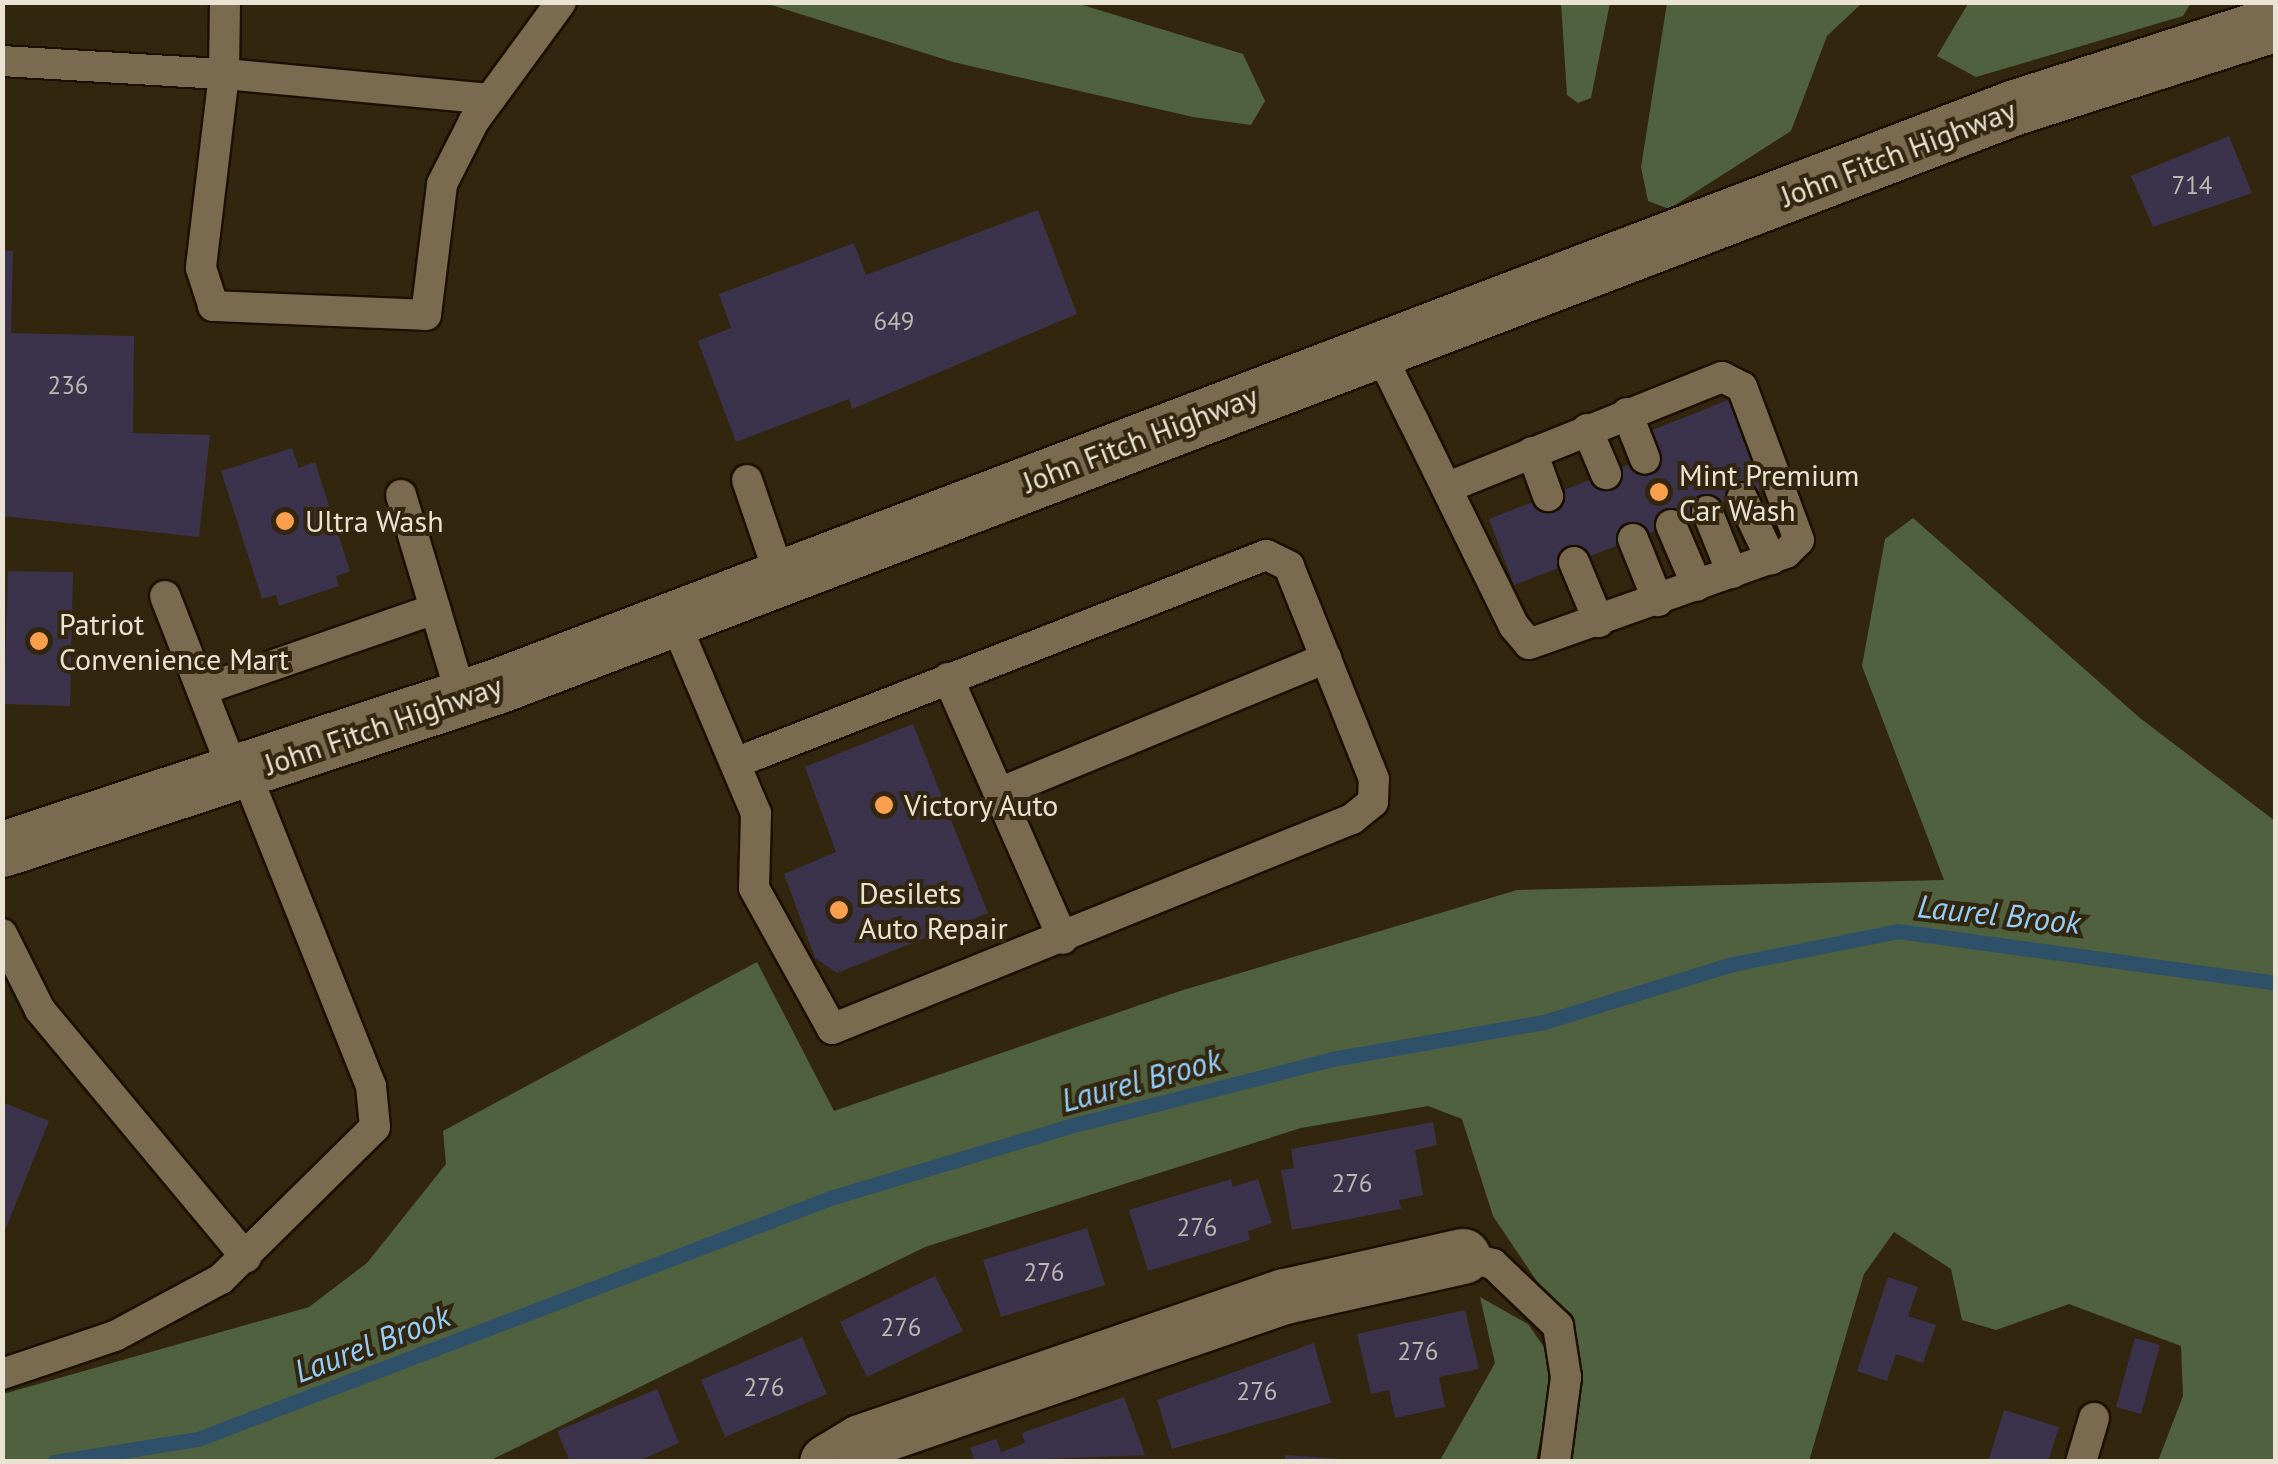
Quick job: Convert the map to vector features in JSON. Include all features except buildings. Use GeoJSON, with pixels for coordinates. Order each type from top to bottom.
{"type":"FeatureCollection","features":[{"type":"Feature","properties":{"kind":"main road","name":"John Fitch Highway"},"geometry":{"type":"LineString","coordinates":[[2,849],[240,774],[782,582],[1378,349],[2015,107],[2276,23]]}},
{"type":"Feature","properties":{"kind":"main road"},"geometry":{"type":"LineString","coordinates":[[827,1462],[877,1436],[1285,1296],[1463,1256]]}},
{"type":"Feature","properties":{"kind":"lane"},"geometry":{"type":"LineString","coordinates":[[225,2],[224,74],[201,268],[204,290],[226,311],[426,314],[442,184],[490,100],[561,2]]}},
{"type":"Feature","properties":{"kind":"lane"},"geometry":{"type":"LineString","coordinates":[[2,61],[224,74],[490,100]]}},
{"type":"Feature","properties":{"kind":"lane"},"geometry":{"type":"LineString","coordinates":[[1378,349],[1446,488],[1520,637],[1538,645],[1770,559],[1796,546],[1799,527],[1742,387],[1722,377],[1699,397],[1663,412],[1627,413],[1446,488]]}},
{"type":"Feature","properties":{"kind":"lane"},"geometry":{"type":"LineString","coordinates":[[1627,413],[1644,459]]}},
{"type":"Feature","properties":{"kind":"lane"},"geometry":{"type":"LineString","coordinates":[[1587,429],[1606,474]]}},
{"type":"Feature","properties":{"kind":"lane"},"geometry":{"type":"LineString","coordinates":[[1532,452],[1548,496]]}},
{"type":"Feature","properties":{"kind":"lane"},"geometry":{"type":"LineString","coordinates":[[747,480],[782,582]]}},
{"type":"Feature","properties":{"kind":"lane"},"geometry":{"type":"LineString","coordinates":[[401,495],[462,698]]}},
{"type":"Feature","properties":{"kind":"lane"},"geometry":{"type":"LineString","coordinates":[[1742,498],[1770,559]]}},
{"type":"Feature","properties":{"kind":"lane"},"geometry":{"type":"LineString","coordinates":[[1707,512],[1732,574]]}},
{"type":"Feature","properties":{"kind":"lane"},"geometry":{"type":"LineString","coordinates":[[1671,525],[1698,586]]}},
{"type":"Feature","properties":{"kind":"lane"},"geometry":{"type":"LineString","coordinates":[[1633,540],[1658,601]]}},
{"type":"Feature","properties":{"kind":"lane"},"geometry":{"type":"LineString","coordinates":[[674,620],[760,831],[754,888],[832,1029],[1063,939],[1367,810],[1374,779],[1289,566],[1266,555],[735,763]]}},
{"type":"Feature","properties":{"kind":"lane"},"geometry":{"type":"LineString","coordinates":[[1574,562],[1598,622]]}},
{"type":"Feature","properties":{"kind":"lane"},"geometry":{"type":"LineString","coordinates":[[2,1374],[115,1336],[246,1257],[332,1179],[374,1128],[379,1108],[166,596]]}},
{"type":"Feature","properties":{"kind":"lane"},"geometry":{"type":"LineString","coordinates":[[202,690],[436,609]]}},
{"type":"Feature","properties":{"kind":"lane"},"geometry":{"type":"LineString","coordinates":[[999,794],[1326,658]]}},
{"type":"Feature","properties":{"kind":"lane"},"geometry":{"type":"LineString","coordinates":[[948,678],[1063,939]]}},
{"type":"Feature","properties":{"kind":"lane"},"geometry":{"type":"LineString","coordinates":[[2,934],[40,1010],[246,1257]]}},
{"type":"Feature","properties":{"kind":"lane"},"geometry":{"type":"LineString","coordinates":[[1463,1256],[1493,1264],[1558,1326],[1566,1378],[1554,1462]]}},
{"type":"Feature","properties":{"kind":"lane"},"geometry":{"type":"LineString","coordinates":[[2081,1462],[2094,1418]]}},
{"type":"Feature","properties":{"kind":"green space"},"geometry":{"type":"Polygon","coordinates":[[[1969,2],[2191,3],[2183,16],[1976,77],[1937,56],[1969,2]]]}},
{"type":"Feature","properties":{"kind":"green space"},"geometry":{"type":"Polygon","coordinates":[[[765,3],[1076,3],[1243,54],[1265,101],[1251,125],[1193,117],[953,62],[765,3]]]}},
{"type":"Feature","properties":{"kind":"green space"},"geometry":{"type":"Polygon","coordinates":[[[1561,3],[1610,3],[1591,98],[1578,103],[1567,95],[1561,3]]]}},
{"type":"Feature","properties":{"kind":"green space"},"geometry":{"type":"Polygon","coordinates":[[[1667,3],[1862,3],[1827,36],[1791,131],[1669,209],[1648,201],[1641,167],[1667,3]]]}},
{"type":"Feature","properties":{"kind":"green space"},"geometry":{"type":"Polygon","coordinates":[[[1913,518],[2140,718],[2275,821],[2275,1461],[2158,1461],[2183,1396],[2181,1346],[2069,1304],[1996,1330],[1962,1320],[1951,1269],[1894,1232],[1864,1274],[1809,1461],[1572,1461],[1579,1402],[1571,1332],[1493,1216],[1462,1119],[1428,1106],[1301,1128],[925,1247],[489,1461],[3,1462],[3,1394],[309,1307],[367,1263],[446,1164],[443,1131],[757,962],[834,1111],[1180,991],[1517,890],[1944,880],[1862,666],[1885,539],[1913,518]]]}},
{"type":"Feature","properties":{"kind":"green space"},"geometry":{"type":"Polygon","coordinates":[[[1480,1297],[1528,1324],[1555,1363],[1536,1461],[1439,1462],[1495,1363],[1480,1297]]]}},
{"type":"Feature","properties":{"kind":"waterway","name":"Laurel Brook"},"geometry":{"type":"LineString","coordinates":[[54,1462],[198,1439],[830,1198],[1066,1127],[1332,1059],[1544,1022],[1733,964],[1898,931],[2276,983]]}},
{"type":"Feature","properties":{"kind":"place","name":"Mint Premium Car Wash"},"geometry":{"type":"Point","coordinates":[1659,492]}},
{"type":"Feature","properties":{"kind":"place","name":"Ultra Wash"},"geometry":{"type":"Point","coordinates":[285,521]}},
{"type":"Feature","properties":{"kind":"place","name":"Patriot Convenience Mart"},"geometry":{"type":"Point","coordinates":[39,641]}},
{"type":"Feature","properties":{"kind":"place","name":"Victory Auto"},"geometry":{"type":"Point","coordinates":[884,805]}},
{"type":"Feature","properties":{"kind":"place","name":"Desilets Auto Repair"},"geometry":{"type":"Point","coordinates":[839,910]}}]}
